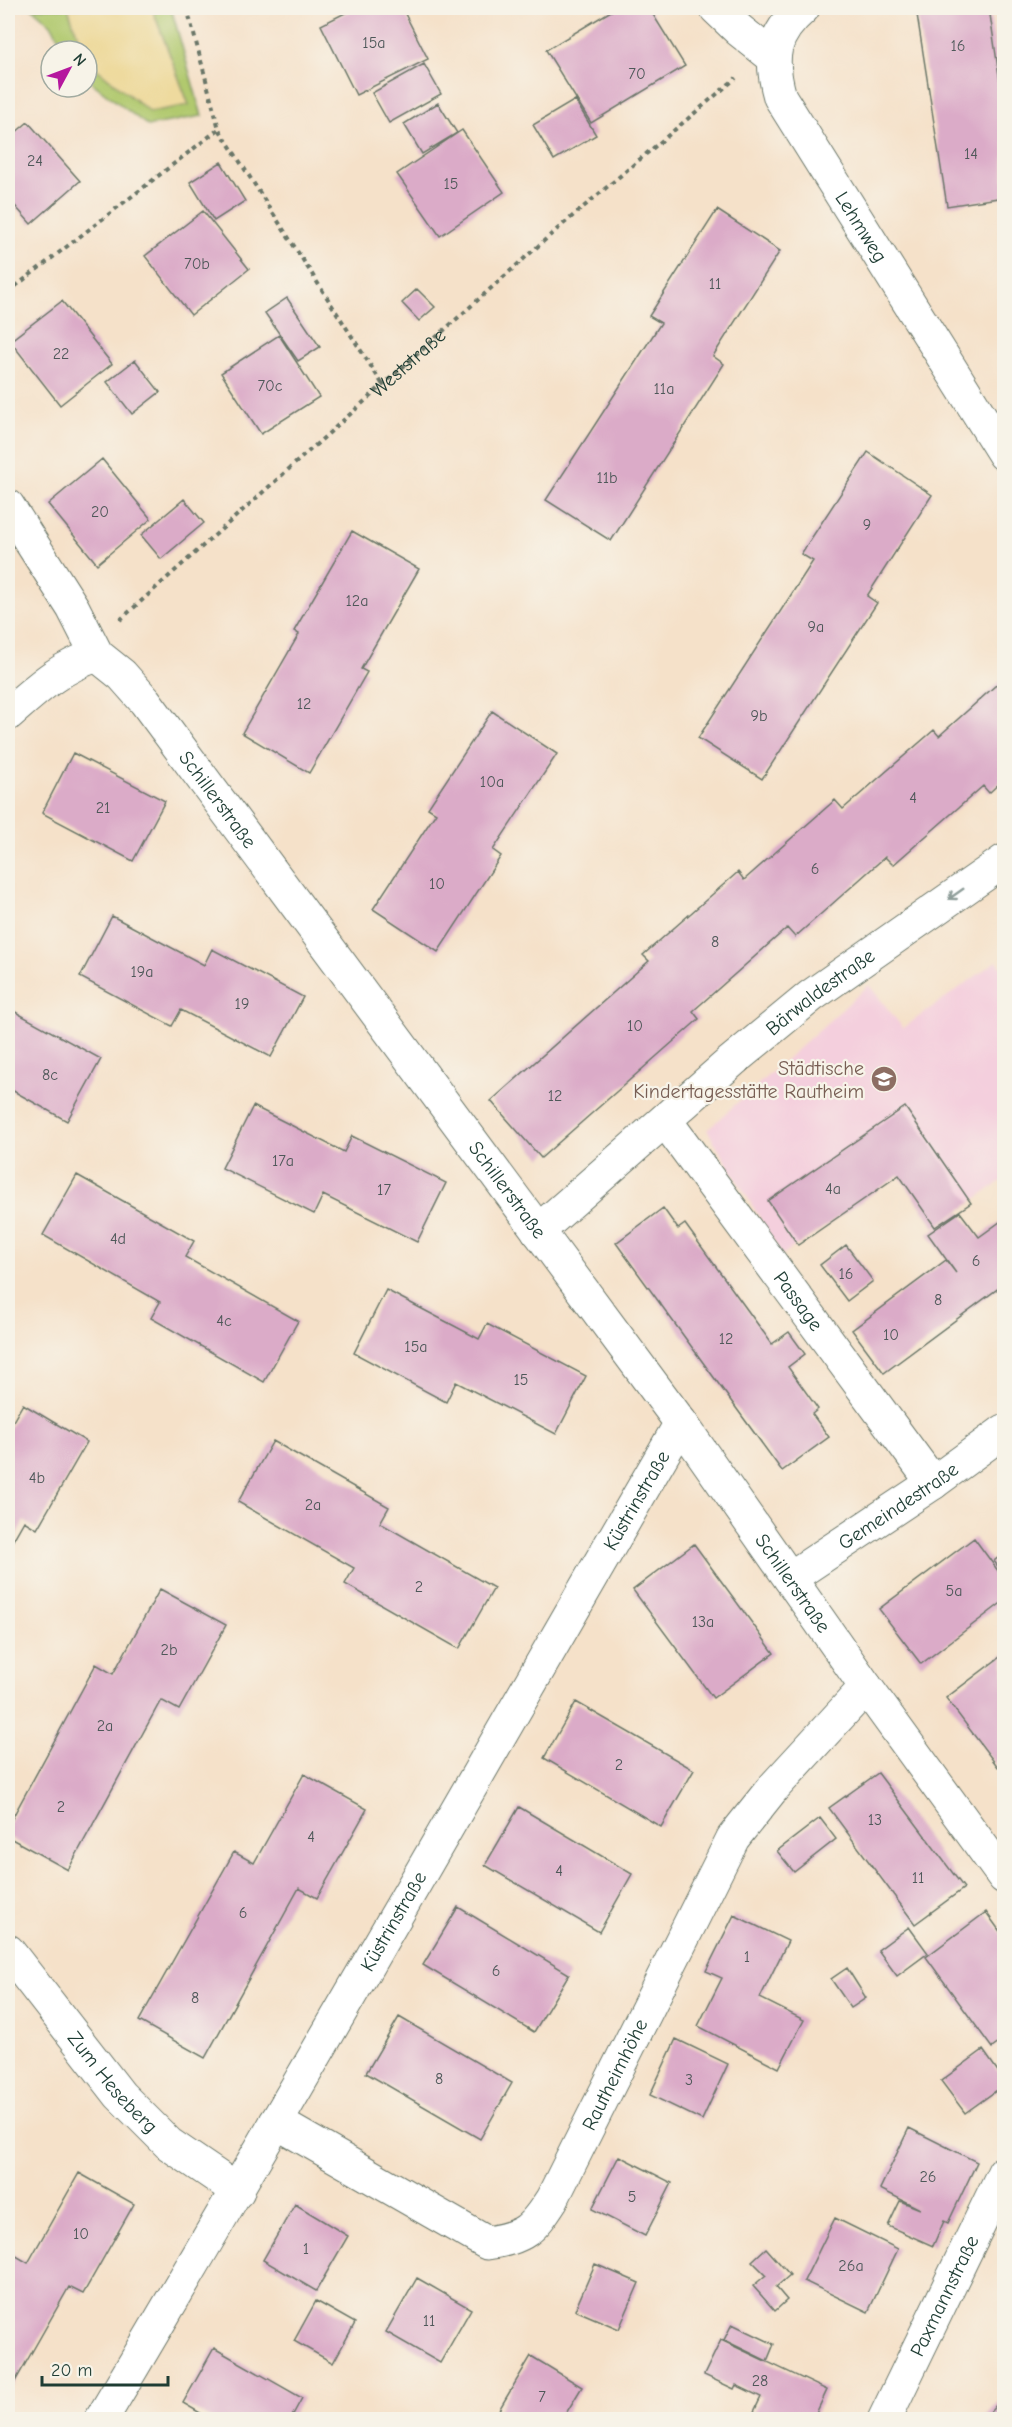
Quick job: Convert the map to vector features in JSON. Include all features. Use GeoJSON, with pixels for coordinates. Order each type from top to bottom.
{"type":"FeatureCollection","features":[{"type":"Feature","properties":{"kind":"street"},"geometry":{"type":"LineString","coordinates":[[716,8],[773,57],[779,38],[790,19],[803,8]]}},
{"type":"Feature","properties":{"kind":"street","name":"Lehmweg"},"geometry":{"type":"LineString","coordinates":[[773,57],[774,76],[780,97],[1005,454]]}},
{"type":"Feature","properties":{"kind":"street","name":"Schillerstraße"},"geometry":{"type":"LineString","coordinates":[[8,506],[73,608],[97,655],[122,675],[145,701],[681,1423],[866,1688],[1005,1877]]}},
{"type":"Feature","properties":{"kind":"street"},"geometry":{"type":"LineString","coordinates":[[8,714],[50,678],[73,663],[97,655]]}},
{"type":"Feature","properties":{"kind":"street","name":"Bärwaldestraße"},"geometry":{"type":"LineString","coordinates":[[538,1231],[664,1120],[811,996],[1005,861]]}},
{"type":"Feature","properties":{"kind":"street","name":"Passage"},"geometry":{"type":"LineString","coordinates":[[664,1120],[933,1483]]}},
{"type":"Feature","properties":{"kind":"street","name":"Küstrinstraße"},"geometry":{"type":"LineString","coordinates":[[101,2420],[238,2191],[681,1423]]}},
{"type":"Feature","properties":{"kind":"street","name":"Gemeindestraße"},"geometry":{"type":"LineString","coordinates":[[790,1578],[933,1483],[1005,1431]]}},
{"type":"Feature","properties":{"kind":"street","name":"Rautheimhöhe"},"geometry":{"type":"LineString","coordinates":[[276,2122],[486,2243],[513,2239],[537,2222],[552,2199],[733,1838],[772,1789],[866,1688]]}},
{"type":"Feature","properties":{"kind":"street","name":"Zum Heseberg"},"geometry":{"type":"LineString","coordinates":[[8,1951],[120,2095],[169,2144],[238,2191]]}},
{"type":"Feature","properties":{"kind":"street","name":"Paxmannstraße"},"geometry":{"type":"LineString","coordinates":[[884,2420],[1005,2172]]}},
{"type":"Feature","properties":{"kind":"path"},"geometry":{"type":"LineString","coordinates":[[187,8],[219,129],[383,385]]}},
{"type":"Feature","properties":{"kind":"path","name":"Weststraße"},"geometry":{"type":"LineString","coordinates":[[97,655],[116,623],[555,231],[729,82],[773,57]]}},
{"type":"Feature","properties":{"kind":"path"},"geometry":{"type":"LineString","coordinates":[[8,292],[219,129]]}},
{"type":"Feature","properties":{"kind":"shaded area","name":"Städtische Kindertagesstätte Rautheim"},"geometry":{"type":"Polygon","coordinates":[[[997,961],[1004,971],[1004,1179],[935,1227],[899,1175],[782,1255],[707,1130],[869,985],[903,1028],[997,961]]]}},
{"type":"Feature","properties":{"kind":"green space"},"geometry":{"type":"Polygon","coordinates":[[[32,8],[171,8],[202,116],[148,126],[99,88],[99,39],[59,39],[51,24],[32,8]]]}},
{"type":"Feature","properties":{"kind":"sand"},"geometry":{"type":"Polygon","coordinates":[[[68,8],[152,8],[189,105],[150,112],[99,71],[99,39],[79,39],[68,8]]]}},
{"type":"Feature","properties":{"kind":"building"},"geometry":{"type":"Polygon","coordinates":[[[355,8],[402,8],[428,59],[356,95],[321,25],[355,8]]]}},
{"type":"Feature","properties":{"kind":"building"},"geometry":{"type":"Polygon","coordinates":[[[616,8],[649,8],[685,66],[591,123],[546,50],[616,8]]]}},
{"type":"Feature","properties":{"kind":"building"},"geometry":{"type":"Polygon","coordinates":[[[916,8],[989,8],[1004,109],[1004,197],[947,206],[916,8]]]}},
{"type":"Feature","properties":{"kind":"building"},"geometry":{"type":"Polygon","coordinates":[[[424,64],[441,94],[389,123],[372,93],[424,64]]]}},
{"type":"Feature","properties":{"kind":"building"},"geometry":{"type":"Polygon","coordinates":[[[575,100],[596,135],[554,160],[533,125],[575,100]]]}},
{"type":"Feature","properties":{"kind":"building"},"geometry":{"type":"Polygon","coordinates":[[[438,103],[457,133],[422,154],[404,124],[438,103]]]}},
{"type":"Feature","properties":{"kind":"building"},"geometry":{"type":"Polygon","coordinates":[[[28,122],[80,181],[31,224],[8,198],[8,139],[28,122]]]}},
{"type":"Feature","properties":{"kind":"building"},"geometry":{"type":"Polygon","coordinates":[[[462,130],[504,192],[440,236],[397,174],[462,130]]]}},
{"type":"Feature","properties":{"kind":"building"},"geometry":{"type":"Polygon","coordinates":[[[221,162],[245,201],[214,221],[190,182],[221,162]]]}},
{"type":"Feature","properties":{"kind":"building"},"geometry":{"type":"Polygon","coordinates":[[[717,210],[780,251],[713,356],[724,364],[611,541],[546,500],[661,323],[649,316],[717,210]]]}},
{"type":"Feature","properties":{"kind":"building"},"geometry":{"type":"Polygon","coordinates":[[[203,211],[249,269],[191,315],[145,256],[203,211]]]}},
{"type":"Feature","properties":{"kind":"building"},"geometry":{"type":"Polygon","coordinates":[[[417,289],[435,307],[419,321],[402,303],[417,289]]]}},
{"type":"Feature","properties":{"kind":"building"},"geometry":{"type":"Polygon","coordinates":[[[287,298],[320,347],[298,361],[265,313],[287,298]]]}},
{"type":"Feature","properties":{"kind":"building"},"geometry":{"type":"Polygon","coordinates":[[[62,301],[112,364],[60,405],[10,341],[62,301]]]}},
{"type":"Feature","properties":{"kind":"building"},"geometry":{"type":"Polygon","coordinates":[[[279,335],[319,397],[261,434],[221,373],[279,335]]]}},
{"type":"Feature","properties":{"kind":"building"},"geometry":{"type":"Polygon","coordinates":[[[135,360],[160,392],[132,414],[107,382],[135,360]]]}},
{"type":"Feature","properties":{"kind":"building"},"geometry":{"type":"Polygon","coordinates":[[[868,452],[932,495],[867,596],[877,603],[762,779],[698,738],[813,561],[801,554],[868,452]]]}},
{"type":"Feature","properties":{"kind":"building"},"geometry":{"type":"Polygon","coordinates":[[[102,459],[151,519],[97,564],[48,504],[102,459]]]}},
{"type":"Feature","properties":{"kind":"building"},"geometry":{"type":"Polygon","coordinates":[[[184,499],[204,523],[161,559],[141,535],[184,499]]]}},
{"type":"Feature","properties":{"kind":"building"},"geometry":{"type":"Polygon","coordinates":[[[352,531],[419,569],[361,669],[367,672],[309,773],[242,733],[299,634],[294,631],[352,531]]]}},
{"type":"Feature","properties":{"kind":"building"},"geometry":{"type":"Polygon","coordinates":[[[1004,678],[1004,779],[989,793],[983,786],[893,865],[885,857],[795,937],[787,928],[693,1011],[699,1019],[541,1158],[491,1101],[649,961],[643,955],[738,872],[744,880],[835,800],[843,809],[934,730],[939,736],[1004,678]]]}},
{"type":"Feature","properties":{"kind":"building"},"geometry":{"type":"Polygon","coordinates":[[[492,711],[557,754],[493,850],[501,856],[438,952],[373,909],[436,813],[428,808],[492,711]]]}},
{"type":"Feature","properties":{"kind":"building"},"geometry":{"type":"Polygon","coordinates":[[[73,753],[165,801],[133,861],[42,813],[73,753]]]}},
{"type":"Feature","properties":{"kind":"building"},"geometry":{"type":"Polygon","coordinates":[[[112,916],[204,965],[212,949],[303,997],[271,1057],[181,1010],[172,1026],[80,977],[112,916]]]}},
{"type":"Feature","properties":{"kind":"building"},"geometry":{"type":"Polygon","coordinates":[[[8,1008],[101,1059],[67,1121],[8,1088],[8,1008]]]}},
{"type":"Feature","properties":{"kind":"building"},"geometry":{"type":"Polygon","coordinates":[[[253,1106],[344,1152],[352,1136],[446,1183],[417,1242],[323,1195],[314,1214],[222,1168],[253,1106]]]}},
{"type":"Feature","properties":{"kind":"building"},"geometry":{"type":"Polygon","coordinates":[[[905,1107],[971,1203],[935,1227],[899,1175],[798,1245],[768,1201],[905,1107]]]}},
{"type":"Feature","properties":{"kind":"building"},"geometry":{"type":"Polygon","coordinates":[[[77,1175],[194,1241],[185,1257],[298,1321],[264,1382],[151,1318],[160,1302],[43,1235],[77,1175]]]}},
{"type":"Feature","properties":{"kind":"building"},"geometry":{"type":"Polygon","coordinates":[[[663,1208],[678,1229],[685,1224],[772,1344],[789,1332],[805,1354],[788,1367],[818,1409],[812,1414],[829,1437],[782,1471],[616,1243],[663,1208]]]}},
{"type":"Feature","properties":{"kind":"building"},"geometry":{"type":"Polygon","coordinates":[[[960,1212],[979,1237],[1004,1219],[1004,1284],[884,1373],[852,1330],[946,1260],[956,1273],[928,1234],[960,1212]]]}},
{"type":"Feature","properties":{"kind":"building"},"geometry":{"type":"Polygon","coordinates":[[[846,1245],[873,1281],[847,1301],[820,1265],[846,1245]]]}},
{"type":"Feature","properties":{"kind":"building"},"geometry":{"type":"Polygon","coordinates":[[[386,1290],[479,1339],[487,1324],[586,1376],[556,1434],[456,1382],[446,1402],[354,1353],[386,1290]]]}},
{"type":"Feature","properties":{"kind":"building"},"geometry":{"type":"Polygon","coordinates":[[[23,1404],[87,1442],[37,1529],[24,1521],[8,1549],[8,1430],[23,1404]]]}},
{"type":"Feature","properties":{"kind":"building"},"geometry":{"type":"Polygon","coordinates":[[[273,1441],[389,1507],[380,1523],[494,1588],[459,1649],[345,1584],[354,1568],[238,1502],[273,1441]]]}},
{"type":"Feature","properties":{"kind":"building"},"geometry":{"type":"Polygon","coordinates":[[[974,1538],[1004,1579],[1004,1601],[921,1664],[879,1609],[974,1538]]]}},
{"type":"Feature","properties":{"kind":"building"},"geometry":{"type":"Polygon","coordinates":[[[694,1544],[774,1653],[713,1698],[633,1590],[694,1544]]]}},
{"type":"Feature","properties":{"kind":"building"},"geometry":{"type":"Polygon","coordinates":[[[1004,1553],[1004,1575],[994,1561],[1004,1553]]]}},
{"type":"Feature","properties":{"kind":"building"},"geometry":{"type":"Polygon","coordinates":[[[160,1589],[226,1625],[179,1710],[161,1700],[68,1870],[8,1837],[8,1826],[96,1664],[113,1674],[160,1589]]]}},
{"type":"Feature","properties":{"kind":"building"},"geometry":{"type":"Polygon","coordinates":[[[1004,1654],[1004,1762],[998,1767],[946,1698],[1004,1654]]]}},
{"type":"Feature","properties":{"kind":"building"},"geometry":{"type":"Polygon","coordinates":[[[576,1702],[694,1770],[661,1827],[544,1758],[576,1702]]]}},
{"type":"Feature","properties":{"kind":"building"},"geometry":{"type":"Polygon","coordinates":[[[878,1773],[964,1888],[915,1924],[829,1808],[878,1773]]]}},
{"type":"Feature","properties":{"kind":"building"},"geometry":{"type":"Polygon","coordinates":[[[304,1774],[367,1809],[317,1898],[299,1888],[205,2058],[139,2021],[234,1852],[254,1863],[304,1774]]]}},
{"type":"Feature","properties":{"kind":"building"},"geometry":{"type":"Polygon","coordinates":[[[519,1807],[632,1874],[599,1932],[485,1865],[519,1807]]]}},
{"type":"Feature","properties":{"kind":"building"},"geometry":{"type":"Polygon","coordinates":[[[820,1818],[836,1839],[794,1872],[777,1851],[820,1818]]]}},
{"type":"Feature","properties":{"kind":"building"},"geometry":{"type":"Polygon","coordinates":[[[458,1907],[569,1974],[534,2032],[423,1965],[458,1907]]]}},
{"type":"Feature","properties":{"kind":"building"},"geometry":{"type":"Polygon","coordinates":[[[986,1912],[1004,1937],[1004,1951],[1001,1954],[1004,1959],[1004,2039],[992,2048],[926,1957],[986,1912]]]}},
{"type":"Feature","properties":{"kind":"building"},"geometry":{"type":"Polygon","coordinates":[[[734,1915],[788,1941],[760,1998],[804,2020],[779,2068],[698,2026],[722,1978],[706,1971],[734,1915]]]}},
{"type":"Feature","properties":{"kind":"building"},"geometry":{"type":"Polygon","coordinates":[[[909,1927],[928,1953],[897,1976],[878,1950],[909,1927]]]}},
{"type":"Feature","properties":{"kind":"building"},"geometry":{"type":"Polygon","coordinates":[[[847,1968],[866,1998],[851,2008],[831,1979],[847,1968]]]}},
{"type":"Feature","properties":{"kind":"building"},"geometry":{"type":"Polygon","coordinates":[[[399,2017],[512,2083],[480,2139],[366,2073],[399,2017]]]}},
{"type":"Feature","properties":{"kind":"building"},"geometry":{"type":"Polygon","coordinates":[[[676,2039],[728,2064],[702,2120],[650,2095],[676,2039]]]}},
{"type":"Feature","properties":{"kind":"building"},"geometry":{"type":"Polygon","coordinates":[[[983,2050],[1004,2080],[1004,2085],[965,2113],[941,2081],[983,2050]]]}},
{"type":"Feature","properties":{"kind":"building"},"geometry":{"type":"Polygon","coordinates":[[[909,2128],[977,2162],[948,2223],[944,2221],[933,2246],[888,2226],[900,2201],[920,2209],[880,2189],[909,2128]]]}},
{"type":"Feature","properties":{"kind":"building"},"geometry":{"type":"Polygon","coordinates":[[[619,2156],[672,2183],[645,2236],[592,2209],[619,2156]]]}},
{"type":"Feature","properties":{"kind":"building"},"geometry":{"type":"Polygon","coordinates":[[[79,2173],[134,2204],[83,2294],[69,2287],[8,2394],[8,2263],[13,2254],[28,2263],[79,2173]]]}},
{"type":"Feature","properties":{"kind":"building"},"geometry":{"type":"Polygon","coordinates":[[[295,2204],[348,2236],[316,2291],[263,2260],[295,2204]]]}},
{"type":"Feature","properties":{"kind":"building"},"geometry":{"type":"Polygon","coordinates":[[[835,2218],[898,2249],[868,2312],[804,2281],[835,2218]]]}},
{"type":"Feature","properties":{"kind":"building"},"geometry":{"type":"Polygon","coordinates":[[[766,2248],[790,2275],[776,2287],[787,2300],[775,2311],[753,2286],[766,2275],[752,2261],[766,2248]]]}},
{"type":"Feature","properties":{"kind":"building"},"geometry":{"type":"Polygon","coordinates":[[[595,2264],[639,2283],[619,2329],[575,2310],[595,2264]]]}},
{"type":"Feature","properties":{"kind":"building"},"geometry":{"type":"Polygon","coordinates":[[[417,2278],[471,2309],[440,2363],[386,2332],[417,2278]]]}},
{"type":"Feature","properties":{"kind":"building"},"geometry":{"type":"Polygon","coordinates":[[[316,2301],[355,2323],[333,2363],[294,2341],[316,2301]]]}},
{"type":"Feature","properties":{"kind":"building"},"geometry":{"type":"Polygon","coordinates":[[[732,2324],[774,2344],[767,2361],[724,2340],[732,2324]]]}},
{"type":"Feature","properties":{"kind":"building"},"geometry":{"type":"Polygon","coordinates":[[[721,2340],[827,2390],[813,2420],[750,2420],[761,2397],[736,2385],[734,2389],[704,2375],[721,2340]]]}},
{"type":"Feature","properties":{"kind":"building"},"geometry":{"type":"Polygon","coordinates":[[[214,2348],[302,2398],[290,2420],[212,2420],[183,2403],[214,2348]]]}},
{"type":"Feature","properties":{"kind":"building"},"geometry":{"type":"Polygon","coordinates":[[[531,2356],[582,2387],[562,2420],[493,2420],[531,2356]]]}},
{"type":"Feature","properties":{"kind":"building"},"geometry":{"type":"Polygon","coordinates":[[[1004,2396],[1004,2420],[983,2420],[999,2402],[1004,2396]]]}},
{"type":"Feature","properties":{"kind":"place","name":"Städtische Kindertagesstätte Rautheim"},"geometry":{"type":"Point","coordinates":[884,1079]}}]}
